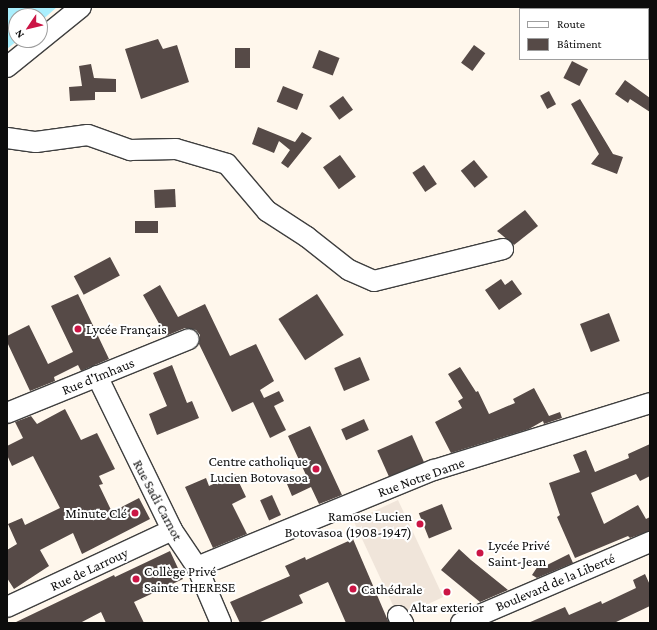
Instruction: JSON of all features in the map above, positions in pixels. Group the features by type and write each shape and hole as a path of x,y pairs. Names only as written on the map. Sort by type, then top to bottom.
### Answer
{"street":[{"path":"7,67 81,7"},
{"path":"7,138 36,142 88,135 130,150 176,148 227,164 267,211 307,237 349,270 374,281 503,250"},
{"name":"Rue d'Imhaus","path":"7,413 189,339"},
{"name":"Rue Sadi Carnot","path":"97,376 172,530 197,567 222,623"},
{"name":"Rue Notre Dame","path":"197,567 434,470 650,403"},
{"name":"Rue de Larrouy","path":"7,607 172,530"},
{"name":"Boulevard de la Liberté","path":"461,623 650,542"}],"shaded area":[{"path":"398,500 443,597 399,618 354,521"}],"water":[{"path":"7,7 57,7 48,15 48,8 8,8 7,49"}],"building":[{"path":"158,39 163,49 177,45 189,82 141,99 125,49"},
{"path":"474,45 485,53 472,71 461,63"},
{"path":"235,48 250,48 250,68 235,68"},
{"path":"319,50 340,58 333,76 312,68"},
{"path":"572,61 588,69 579,86 563,78"},
{"path":"91,64 94,78 116,79 116,92 95,92 95,100 70,101 69,87 82,86 79,66"},
{"path":"625,80 650,98 650,112 630,99 628,103 615,94"},
{"path":"283,86 303,94 297,110 277,102"},
{"path":"549,91 556,104 547,109 540,96"},
{"path":"343,96 353,110 339,120 329,106"},
{"path":"580,99 613,154 623,157 617,174 591,164 599,154 571,104"},
{"path":"258,127 295,142 302,132 312,138 288,168 281,163 290,150 279,141 274,153 252,144"},
{"path":"340,155 356,177 339,189 323,167"},
{"path":"474,160 488,177 475,188 461,171"},
{"path":"424,165 437,184 425,192 412,173"},
{"path":"175,189 176,207 155,208 154,190"},
{"path":"525,210 538,226 514,245 497,231"},
{"path":"135,221 158,221 158,233 135,233"},
{"path":"110,257 120,276 84,295 74,276"},
{"path":"501,279 505,285 512,280 522,294 499,310 485,290"},
{"path":"160,285 178,317 205,304 230,356 256,344 274,381 260,390 264,398 279,391 284,401 274,406 286,430 270,438 253,402 232,412 199,344 200,335 196,330 185,328 166,336 143,295"},
{"path":"78,294 109,359 81,371 78,365 54,377 55,381 30,391 7,342 7,336 29,325 48,364 73,352 51,306"},
{"path":"317,294 344,335 305,360 278,319"},
{"path":"609,313 620,341 591,352 580,324"},
{"path":"360,357 370,380 344,391 334,368"},
{"path":"172,365 187,403 192,401 199,418 157,435 149,414 167,406 153,373"},
{"path":"460,367 476,392 478,391 489,414 515,403 513,399 534,388 549,416 560,412 562,418 544,424 543,421 529,429 451,453 435,422 462,408 458,401 463,398 448,374"},
{"path":"65,409 81,440 97,433 115,469 99,476 103,484 99,485 112,512 139,498 150,519 82,554 73,533 40,550 49,566 14,589 7,578 7,550 17,544 8,524 22,518 25,525 60,508 33,456 12,466 7,455 7,446 23,438 15,422 31,416 37,424"},
{"path":"364,419 369,430 346,440 341,429"},
{"name":"Centre catholique Lucien Botovasoa","path":"310,426 342,495 319,504 311,487 292,496 287,484 306,475 288,436"},
{"path":"412,435 424,462 389,478 377,450"},
{"path":"650,444 650,476 640,481 636,474 591,493 604,524 638,505 646,519 650,517 650,531 630,538 628,536 575,558 557,517 560,515 549,483 580,472 573,455 586,450 595,472 629,458 628,454"},
{"path":"235,474 246,497 232,504 247,534 213,548 185,487 206,478 209,486"},
{"path":"272,495 281,515 269,520 260,500"},
{"path":"442,504 452,529 429,538 419,513"},
{"path":"353,539 389,623 346,623 328,582 299,595 303,603 258,623 240,623 230,602 290,576 285,566 305,557 306,560"},
{"path":"459,549 508,590 480,602 441,570"},
{"path":"170,551 183,579 134,602 144,623 106,623 101,612 80,623 14,623 114,575 115,577"},
{"path":"569,554 573,563 537,578 532,575 540,563 545,566"},
{"path":"645,574 650,585 650,606 614,623 528,623 565,607 569,615 601,601 602,604 636,588 633,580"}],"place":[{"name":"Lycée Français","path":"78,329"},
{"name":"Centre catholique Lucien Botovasoa","path":"316,469"},
{"name":"Minute Clé","path":"135,513"},
{"name":"Ramose Lucien Botovasoa (1908-1947)","path":"420,524"},
{"name":"Lycée Privé Saint-Jean","path":"480,553"},
{"name":"Collège Privé Sainte THERESE","path":"136,579"},
{"name":"Cathédrale","path":"353,589"},
{"name":"Altar exterior","path":"447,592"}]}
